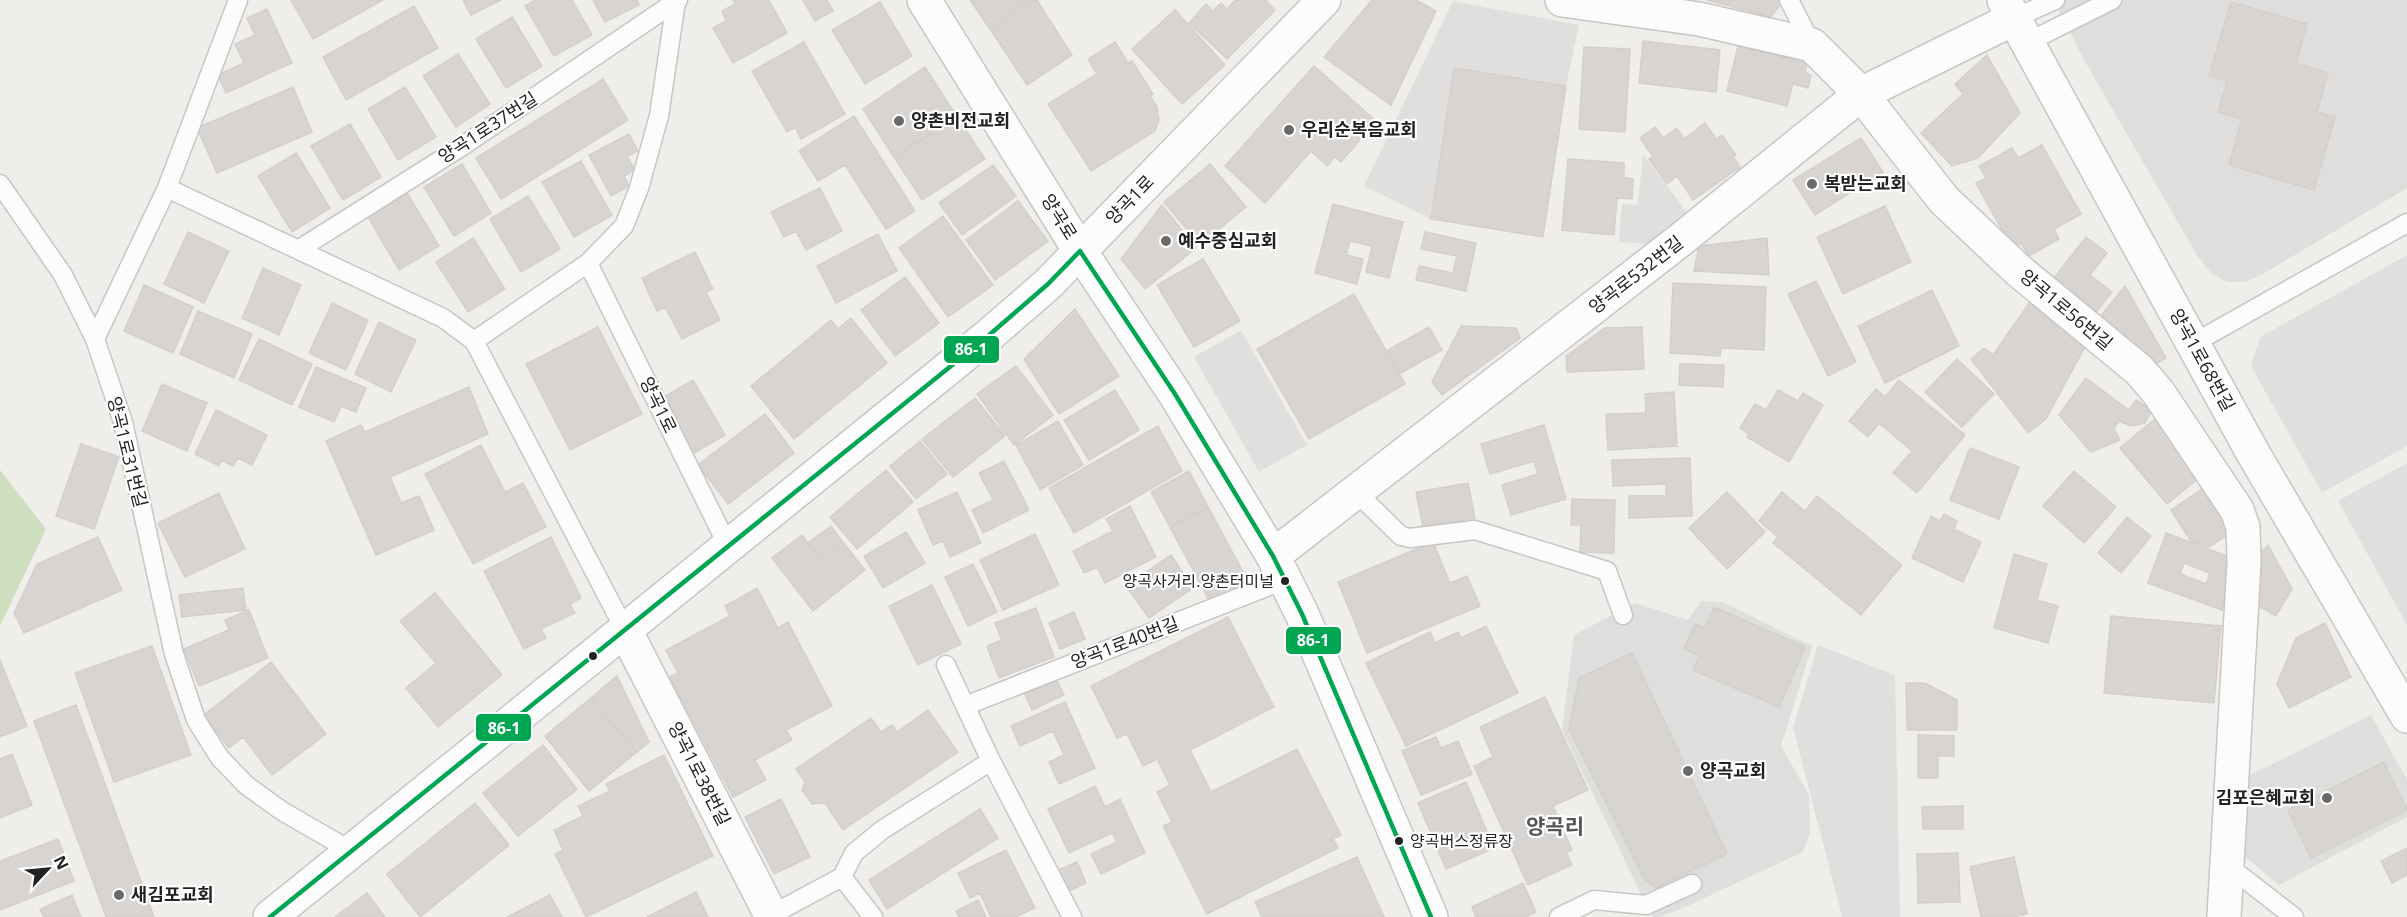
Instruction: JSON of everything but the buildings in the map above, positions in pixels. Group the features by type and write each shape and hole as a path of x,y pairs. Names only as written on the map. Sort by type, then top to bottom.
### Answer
{"street":[{"name":"양곡로","path":"924,0 1080,250 1175,394 1279,568 1302,614 1431,917"},
{"name":"양곡1로","path":"270,917 988,336 1048,284 1324,0"},
{"path":"1562,0 1699,19 1812,45"},
{"name":"양곡로532번길","path":"1279,568 1357,493 1671,247 1861,94 2014,20"},
{"name":"양곡1로68번길","path":"2014,20 2253,453 2407,716"},
{"name":"양곡1로56번길","path":"1812,45 1861,94 1944,200 2018,270 2139,370 2158,392 2237,510 2243,526 2244,562 2224,917"},
{"name":"양곡1로38번길","path":"625,630 771,916"}],"lane":[{"path":"95,339 167,188 238,0"},
{"path":"1789,0 1812,45"},
{"path":"2014,20 2055,0"},
{"path":"2014,20 2112,0"},
{"name":"양곡1로37번길","path":"298,250 461,147 677,1"},
{"name":"양곡1로37번길","path":"474,341 588,263 624,226 639,189 659,116 677,1"},
{"name":"양곡1로31번길","path":"0,184 63,275 95,339 123,422 174,654 196,720 220,758 246,785 282,811 353,852"},
{"path":"167,188 443,318 474,341 625,630"},
{"path":"2194,343 2407,223"},
{"name":"양곡1로","path":"588,263 728,546"},
{"path":"1357,493 1401,536 1410,538 1475,530 1607,571 1623,615"},
{"name":"양곡1로40번길","path":"965,706 1279,568"},
{"path":"946,665 991,761 1072,917"},
{"path":"771,916 842,877 854,853 882,830 991,761"},
{"path":"2228,866 2294,917"},
{"path":"842,877 873,917"},
{"path":"1560,917 1594,900 1646,905 1692,884"}],"shaded area":[{"path":"2053,0 2407,0 2407,188 2263,274 2245,282 2227,282 2211,273 2198,257 2087,65"},
{"path":"2338,0 2407,0 2407,81 2322,53"},
{"path":"1453,1 1579,25 1566,86 1454,69 1431,219 1364,186"},
{"path":"1643,154 1689,215 1650,244 1619,242 1622,204 1638,205"},
{"path":"2407,255 2407,446 2322,493 2251,366 2260,337"},
{"path":"1241,330 1307,445 1259,472 1194,357"},
{"path":"2407,463 2407,625 2338,501"},
{"name":"양곡교회","path":"1701,601 1723,602 1812,646 1781,746 1809,795 1810,833 1803,852 1685,907 1659,917 1652,917 1562,730 1574,635 1635,603 1688,620"},
{"path":"1818,645 1895,675 1900,917 1842,917 1793,727"},
{"path":"1693,671 1777,711 1773,751 1802,799 1802,830 1751,855 1679,704"},
{"name":"김포은혜교회","path":"2371,715 2407,780 2407,817 2279,885 2243,855 2248,776"}],"green space":[{"path":"0,470 46,529 0,626"}],"transit line":[{"name":"86-1","path":"270,917 988,336 1048,284 1080,251 1175,394 1273,556 1302,614 1431,917"}],"place":[{"name":"양촌비전교회","path":"899,121"},
{"name":"우리순복음교회","path":"1289,130"},
{"name":"복받는교회","path":"1812,184"},
{"name":"예수중심교회","path":"1166,241"},
{"name":"양곡사거리.양촌터미널","path":"1285,581"},
{"name":"양곡교회","path":"1688,771"},
{"name":"김포은혜교회","path":"2327,798"},
{"name":"양곡버스정류장","path":"1399,841"},
{"name":"새김포교회","path":"119,895"}],"district":[{"name":"양곡리","path":"1555,827"}]}
